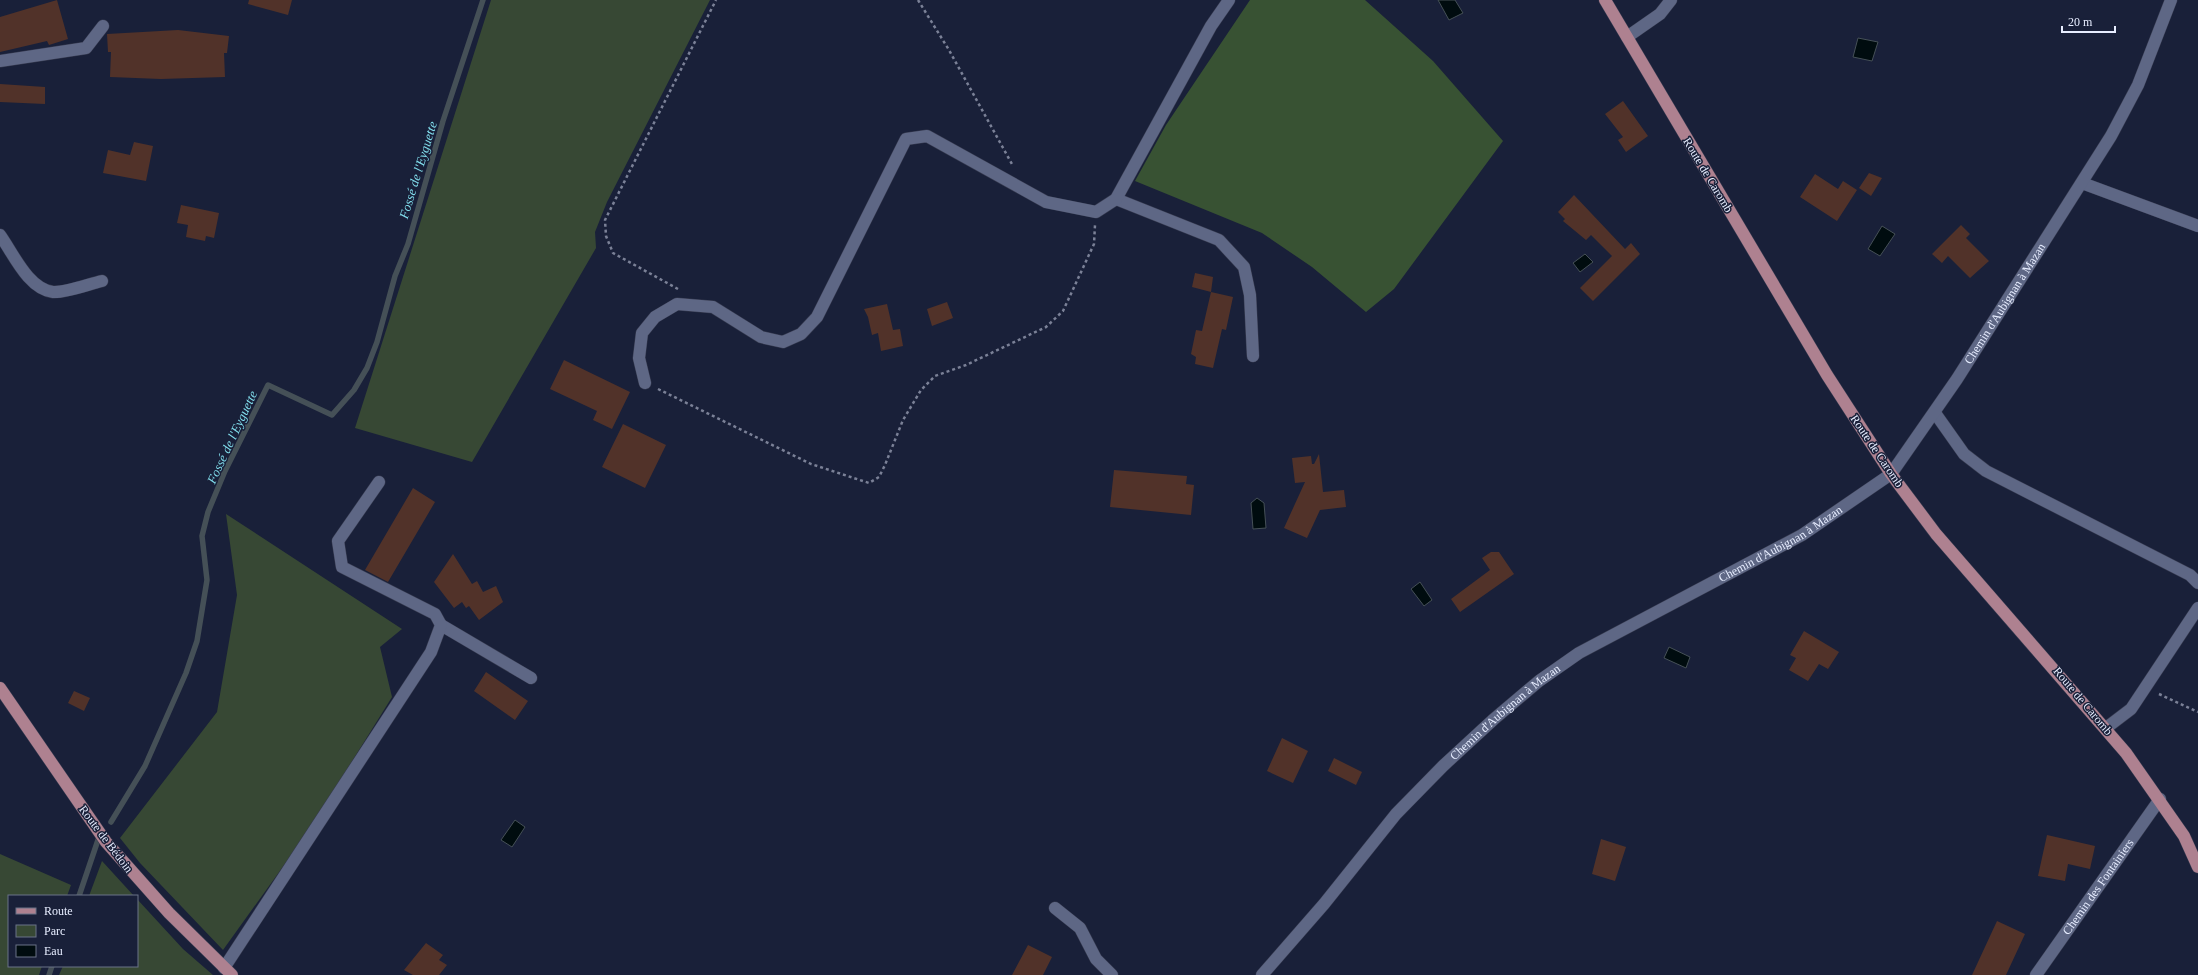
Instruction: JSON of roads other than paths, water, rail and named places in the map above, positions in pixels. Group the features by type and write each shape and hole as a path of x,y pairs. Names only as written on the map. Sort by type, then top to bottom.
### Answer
{"main road":[{"name":"Route de Caromb","path":"1605,0 1827,375 1891,474 1936,534 2106,728 2160,799 2184,836 2198,867"},
{"name":"Route de Bédoin","path":"0,688 106,842 169,914 228,971"}],"street":[{"path":"645,383 639,358 642,333 655,316 677,304 713,307 761,337 783,342 801,334 817,317 906,139 927,136 1046,202 1096,212 1116,199 1211,26 1229,0"},
{"path":"1627,37 1660,14 1671,0"},
{"name":"Chemin d'Aubignan à Mazan","path":"1262,975 1324,904 1396,814 1443,766 1494,718 1539,681 1579,653 1802,535 1891,474 1935,413 2082,183 2138,85 2171,0"},
{"path":"0,61 86,48 103,26"},
{"path":"2082,183 2198,226"},
{"path":"1116,199 1219,240 1244,267 1250,295 1253,356"},
{"path":"0,235 30,279 44,290 54,292 102,281"},
{"path":"1935,413 1964,454 1986,472 2190,576 2198,583"},
{"path":"379,482 338,541 342,567 435,614 441,625 531,678"},
{"path":"2106,728 2131,709 2198,608"},
{"path":"228,971 431,652 441,625"},
{"name":"Chemin des Fontainiers","path":"2036,975 2160,799"},
{"path":"1055,908 1080,928 1096,959 1112,975"}],"water":[{"path":"1438,0 1455,0 1463,13 1449,20"},
{"path":"1858,38 1878,42 1872,61 1853,57"},
{"path":"1882,226 1895,234 1880,256 1868,249"},
{"path":"1585,254 1593,262 1580,272 1573,263"},
{"path":"1257,498 1264,503 1266,528 1253,529 1251,503"},
{"path":"1420,582 1432,600 1424,606 1411,589"},
{"path":"1669,647 1690,657 1686,668 1664,658"},
{"path":"515,820 525,827 512,847 501,840"}],"waterway":[{"name":"Fossé de l'Eyguette","path":"111,822 145,766 186,673 197,641 207,580 202,536 208,512 225,471 268,385 332,415 354,390 367,368 377,342 395,276 408,244 443,121 483,0"},
{"name":"Fossé de l'Eyguette","path":"79,895 99,837"},
{"name":"Fossé de l'Eyguette","path":"49,975 52,967"}]}
